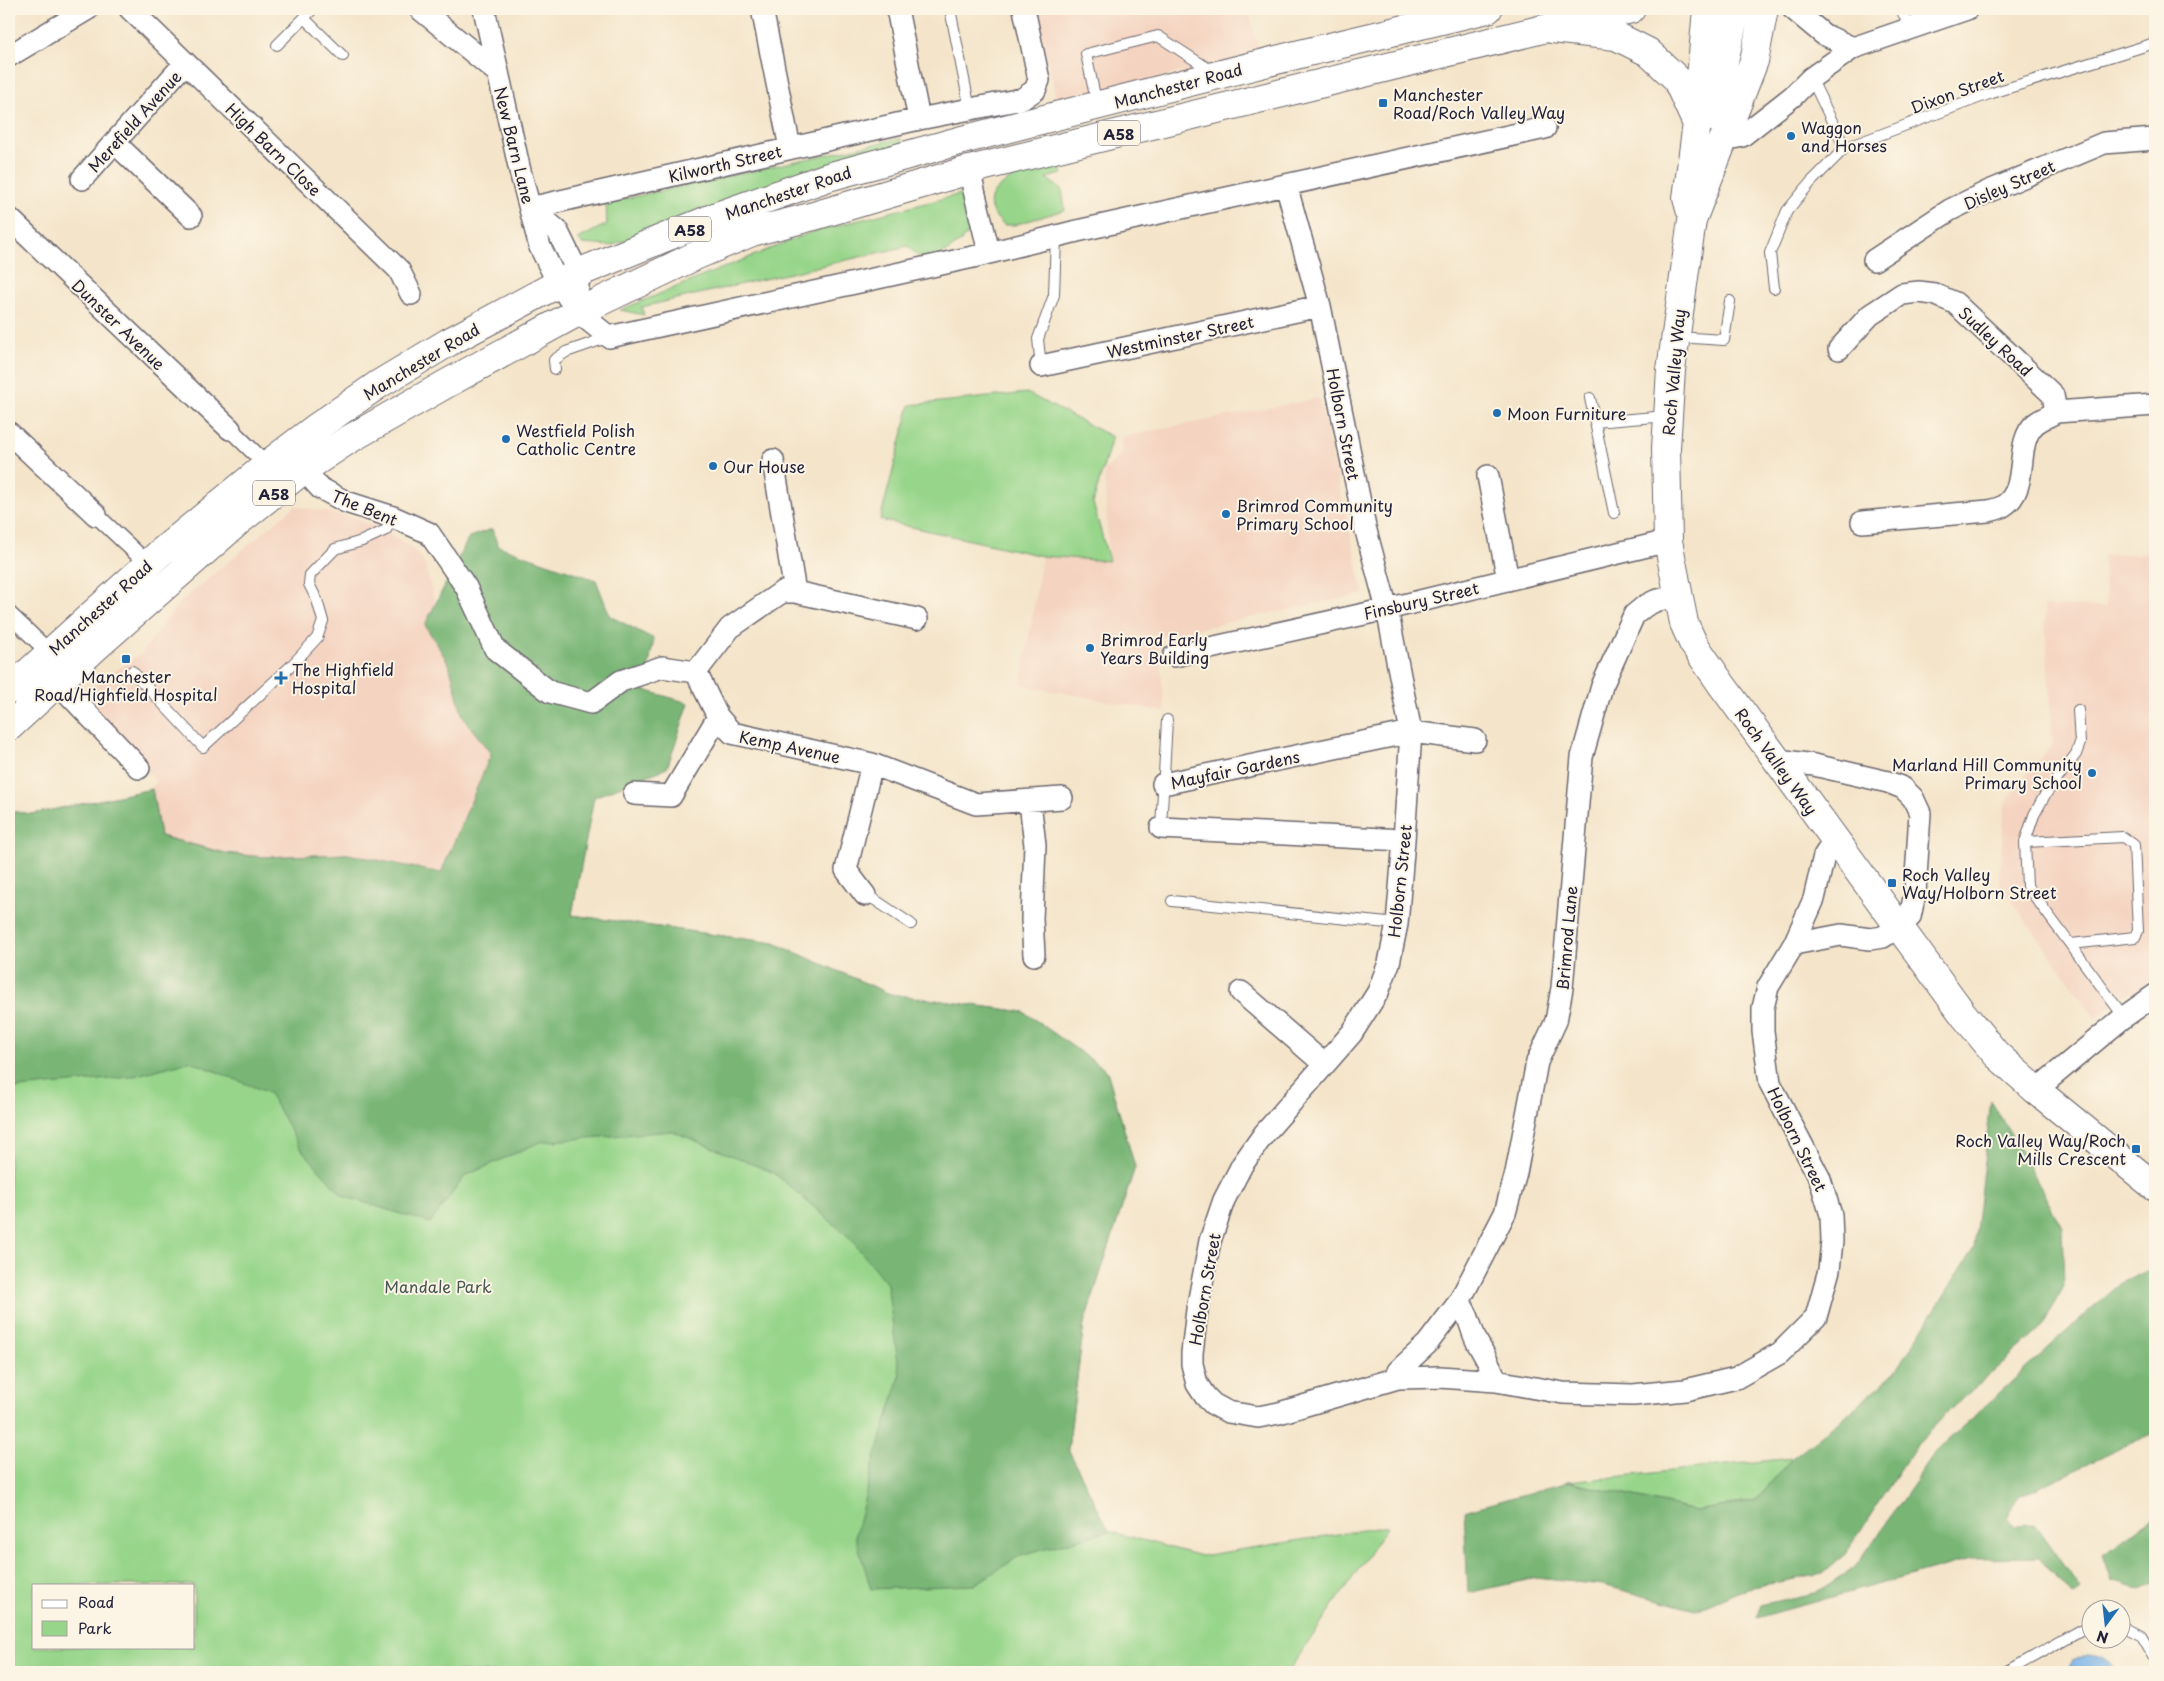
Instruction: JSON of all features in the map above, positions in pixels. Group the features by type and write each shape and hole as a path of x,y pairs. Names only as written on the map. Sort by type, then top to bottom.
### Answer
{"main road":[{"name":"Manchester Road","path":"9,690 148,564 276,457 379,384 448,342 568,278 720,215 828,177 956,141 1488,9"},
{"name":"Manchester Road","path":"9,727 240,520 303,470 348,440 578,312 695,256 752,232 814,216 969,170 1543,28 1630,9"},
{"path":"1705,134 1707,9"},
{"path":"1692,220 1705,134 1736,9"},
{"path":"1692,220 1688,198 1690,174 1705,134 1754,61 1764,9"},
{"path":"1543,28 1616,36 1648,52 1676,78 1705,134"},
{"name":"Roch Valley Way","path":"1692,220 1675,337 1666,448 1668,541 1684,623 1693,643 1834,841 1963,1014 1996,1054 2036,1090 2155,1187"}],"street":[{"path":"9,56 88,9"},
{"name":"High Barn Close","path":"130,9 399,270 411,294"},
{"name":"New Barn Lane","path":"420,9 497,72 540,247 568,278 578,312"},
{"path":"484,9 497,72"},
{"path":"762,9 790,148"},
{"path":"897,9 919,119"},
{"name":"Kilworth Street","path":"530,208 919,119 1022,99 1035,90 1039,80 1024,9"},
{"path":"1793,9 1824,34 1853,48"},
{"path":"1705,134 1742,136 1793,96 1811,78 1853,48 1905,18 1967,9"},
{"name":"Merefield Avenue","path":"82,179 186,63"},
{"path":"578,312 608,337 1545,128"},
{"name":"Disley Street","path":"1874,260 1950,210 2004,184 2104,143 2155,139"},
{"path":"115,143 191,216"},
{"path":"969,170 989,252"},
{"name":"Holborn Street","path":"1286,185 1320,306 1365,527 1387,609 1411,732 1397,924 1389,963 1378,992 1352,1034 1264,1134 1242,1166 1224,1200 1210,1241 1197,1310 1192,1364 1197,1384 1213,1404 1228,1412 1258,1418 1398,1378 1440,1377 1496,1381 1563,1393 1633,1395 1685,1390 1736,1378 1780,1353 1816,1317 1829,1270 1832,1241 1831,1215 1820,1179 1770,1083 1763,1032 1763,1008 1768,987 1794,944 1814,899 1824,856 1834,841"},
{"name":"Dunster Avenue","path":"9,218 230,429"},
{"name":"Sudley Road","path":"1839,349 1870,316 1902,294 1919,292 1934,294 1955,303 2053,395 2056,412"},
{"name":"Westminster Street","path":"1041,366 1320,306"},
{"path":"1862,522 1988,512 2002,507 2011,499 2017,485 2024,446 2035,424 2056,412 2155,405"},
{"path":"230,429 276,457"},
{"path":"9,433 148,564"},
{"name":"The Bent","path":"276,457 303,470 320,488 346,502 393,517 429,533 466,587 495,648 550,692 591,703 620,681 662,667 696,672"},
{"path":"773,460 795,592"},
{"path":"1488,476 1508,580"},
{"name":"Finsbury Street","path":"1174,656 1387,609 1668,541"},
{"path":"696,672 730,628 782,592 795,592 917,619"},
{"name":"Brimrod Lane","path":"1398,1378 1398,1371 1427,1344 1459,1302 1505,1213 1516,1173 1537,1062 1556,1021 1562,988 1582,757 1602,686 1634,616 1644,606 1655,601 1679,596"},
{"path":"9,614 50,652"},
{"name":"Kemp Avenue","path":"696,672 718,717 732,733 872,764 976,804 1030,802 1062,798"},
{"path":"57,682 139,768"},
{"path":"634,794 671,796 718,717"},
{"name":"Mayfair Gardens","path":"1163,784 1411,732 1475,740"},
{"path":"1778,760 1814,765 1888,782 1904,788 1913,798 1920,813 1915,893 1910,917 1883,937 1870,939 1841,935 1794,944"},
{"path":"864,895 846,870 872,764"},
{"path":"1030,802 1035,845 1032,919 1034,955"},
{"name":"Mayfair Gardens","path":"1161,828 1404,840"},
{"path":"1241,992 1324,1064"},
{"path":"2036,1090 2124,1017 2155,995"},
{"path":"1459,1302 1465,1308 1476,1340 1493,1370 1496,1381"}],"lane":[{"path":"277,45 313,9"},
{"path":"950,9 970,109"},
{"path":"304,18 343,56"},
{"path":"1098,106 1086,54 1158,36 1218,75"},
{"name":"Dixon Street","path":"1845,148 1989,94 2155,43"},
{"path":"1774,288 1770,253 1787,211 1811,182 1845,148 1811,78"},
{"path":"1041,366 1038,340 1054,295 1056,236"},
{"path":"1675,337 1724,340 1730,301"},
{"path":"555,369 554,360 566,352 608,337"},
{"path":"1590,398 1614,513"},
{"path":"1595,422 1668,416"},
{"path":"132,671 203,747 291,666 317,638 323,621 317,600 309,584 310,575 335,549 362,541 386,530 393,517"},
{"path":"2078,710 2080,743 2076,754 2045,795 2034,815 2025,842 2027,886 2124,1017"},
{"path":"1163,784 1167,720"},
{"name":"Mayfair Gardens","path":"1161,828 1163,784"},
{"path":"2025,842 2123,837 2134,845 2138,931 2135,937 2071,944"},
{"path":"864,895 875,900 911,924"},
{"path":"1172,901 1397,924"},
{"path":"2006,1672 2082,1630"},
{"path":"2132,1631 2141,1636 2155,1660"}],"shaded area":[{"path":"1036,9 1249,9 1259,54 1057,102"},
{"name":"Brimrod Community Primary School","path":"1319,398 1364,594 1158,637 1165,712 1021,685 1042,556 1109,561 1104,471 1122,454 1121,437"},
{"name":"The Highfield Hospital","path":"295,506 358,518 408,545 423,559 466,714 514,797 441,873 348,854 263,857 231,854 160,836 152,789 156,781 76,697 142,653 178,604"},
{"name":"Marland Hill Community Primary School","path":"2155,553 2155,979 2115,1003 2096,1019 1999,883 2005,802 2053,743 2044,606 2106,607 2103,555"}],"green space":[{"path":"901,138 902,145 610,246 582,244 578,239 607,224 606,203"},
{"path":"1060,160 1062,174 1046,178 1062,190 1065,210 1014,225 1004,225 993,212 991,201 996,191 1006,182 1019,175"},
{"path":"961,194 967,195 973,216 972,228 955,246 933,258 921,258 908,246 642,307 644,315 620,310 809,233"},
{"path":"1027,393 1112,437 1093,503 1109,561 1042,556 880,520 910,405"},
{"path":"492,529 498,546 596,580 610,616 654,639 644,690 689,703 667,768 594,797 572,915 774,943 890,994 1024,1012 1107,1071 1135,1167 1084,1323 1068,1449 1109,1531 1021,1555 974,1585 871,1589 855,1536 872,1469 900,1376 887,1284 850,1238 774,1173 672,1131 540,1142 465,1176 430,1223 343,1196 301,1149 269,1093 190,1061 130,1077 9,1089 9,806 15,812 33,814 152,789 160,836 226,854 263,857 348,854 441,873 491,754 463,717 449,664 425,625 469,537"},
{"name":"Mandale Park","path":"152,789 160,836 226,853 263,857 348,854 571,915 774,943 890,994 1024,1012 1107,1071 1135,1167 1084,1323 1068,1449 1109,1531 1201,1556 1388,1526 1288,1672 9,1672 9,806 15,812 33,814"},
{"path":"1991,1101 2020,1149 2062,1228 2064,1286 2042,1328 1955,1405 1917,1444 1845,1554 1822,1574 1747,1588 1696,1610 1603,1585 1536,1578 1468,1593 1464,1511 1568,1482 1696,1511 1755,1501 1792,1458 1836,1424 1895,1373 1974,1248"},
{"path":"2155,1267 2155,1432 2019,1497 2006,1516 2014,1526 2035,1525 2080,1589 2072,1595 2039,1558 1970,1559 1756,1618 1761,1605 1818,1592 1857,1566 1935,1452 2117,1285"},
{"path":"1792,1458 1755,1501 1696,1511 1568,1482"},
{"path":"2155,1517 2155,1581 2140,1590 2112,1581 2103,1554"}],"water":[{"path":"2088,1654 2104,1659 2110,1664 2114,1672 2068,1672 2074,1661"}],"place":[{"name":"Manchester Road/Roch Valley Way","path":"1383,103"},
{"name":"Waggon and Horses","path":"1791,136"},
{"name":"Moon Furniture","path":"1497,413"},
{"name":"Westfield Polish Catholic Centre","path":"506,439"},
{"name":"Our House","path":"713,466"},
{"name":"Brimrod Community Primary School","path":"1226,514"},
{"name":"Brimrod Early Years Building","path":"1090,648"},
{"name":"Manchester Road/Highfield Hospital","path":"126,659"},
{"name":"The Highfield Hospital","path":"281,678"},
{"name":"Marland Hill Community Primary School","path":"2092,773"},
{"name":"Roch Valley Way/Holborn Street","path":"1892,883"},
{"name":"Roch Valley Way/Roch Mills Crescent","path":"2136,1149"}]}
